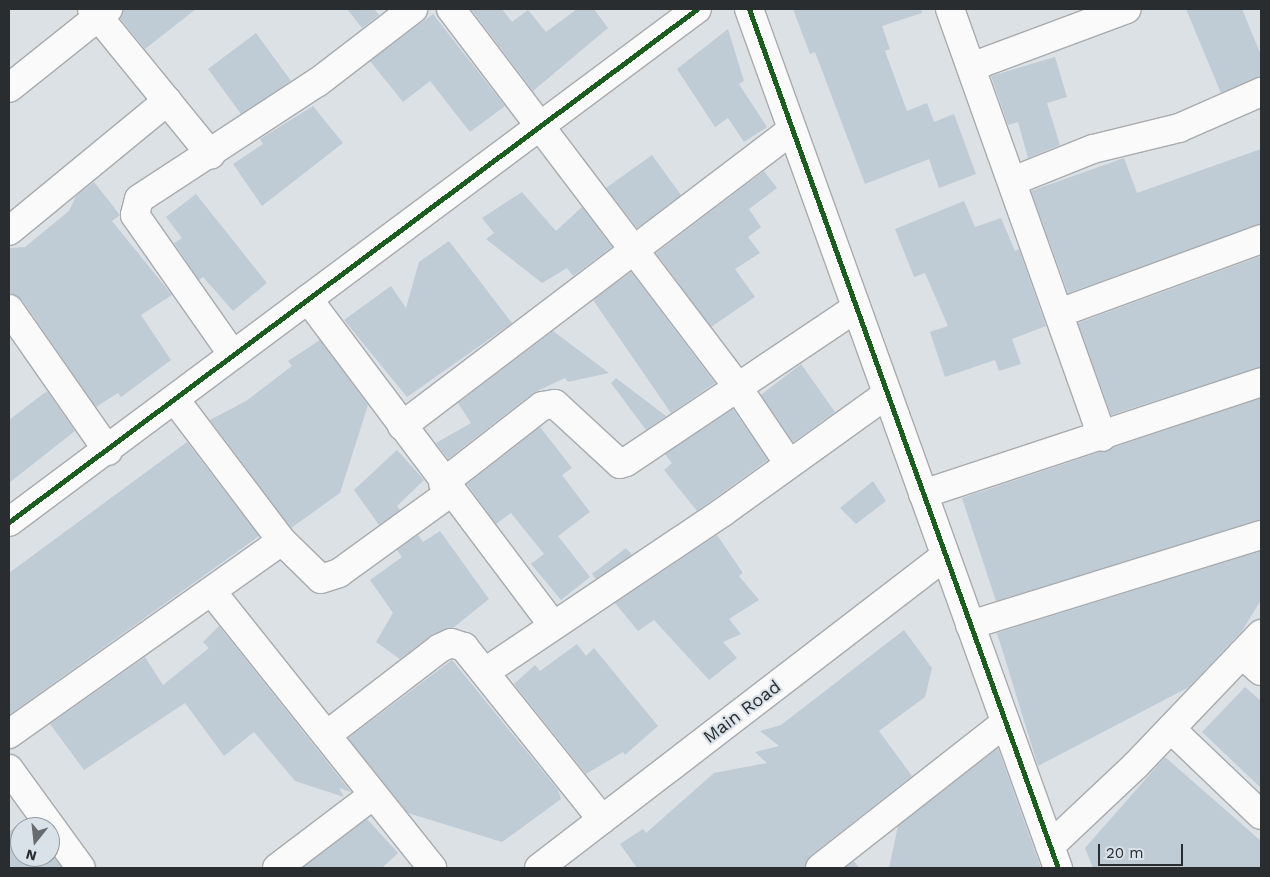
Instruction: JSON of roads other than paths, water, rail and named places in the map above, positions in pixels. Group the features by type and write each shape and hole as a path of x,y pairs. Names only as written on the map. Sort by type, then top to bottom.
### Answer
{"street":[{"path":"233,355 135,215 139,199 211,155 318,82 413,9"},
{"path":"452,9 736,385 789,464"},
{"path":"9,522 176,401 233,355 538,124 698,9"},
{"path":"749,9 1054,857 1171,729 1252,663 1261,634"},
{"path":"950,9 1013,181 1102,437"},
{"path":"971,67 1127,9"},
{"path":"9,88 100,11 167,101 211,155"},
{"path":"1013,181 1093,150 1179,128 1261,92"},
{"path":"9,231 167,101"},
{"path":"402,426 632,249 792,130"},
{"path":"1059,313 1261,239"},
{"path":"308,299 447,487 553,625"},
{"path":"176,401 282,541 311,573 330,578 447,487 542,406 562,406 620,464 736,385 856,308"},
{"path":"13,323 108,451"},
{"path":"923,494 1102,437 1261,382"},
{"path":"485,672 789,464 887,394"},
{"path":"970,625 1261,535"},
{"path":"9,734 282,541"},
{"name":"Main Road","path":"538,868 569,859 602,819 945,556"},
{"path":"212,592 328,734 372,795 432,868"},
{"path":"328,734 451,643 464,647 602,819"},
{"path":"820,868 1005,723"},
{"path":"1171,729 1261,815"},
{"path":"9,769 81,868"},
{"path":"277,868 372,795"}]}
